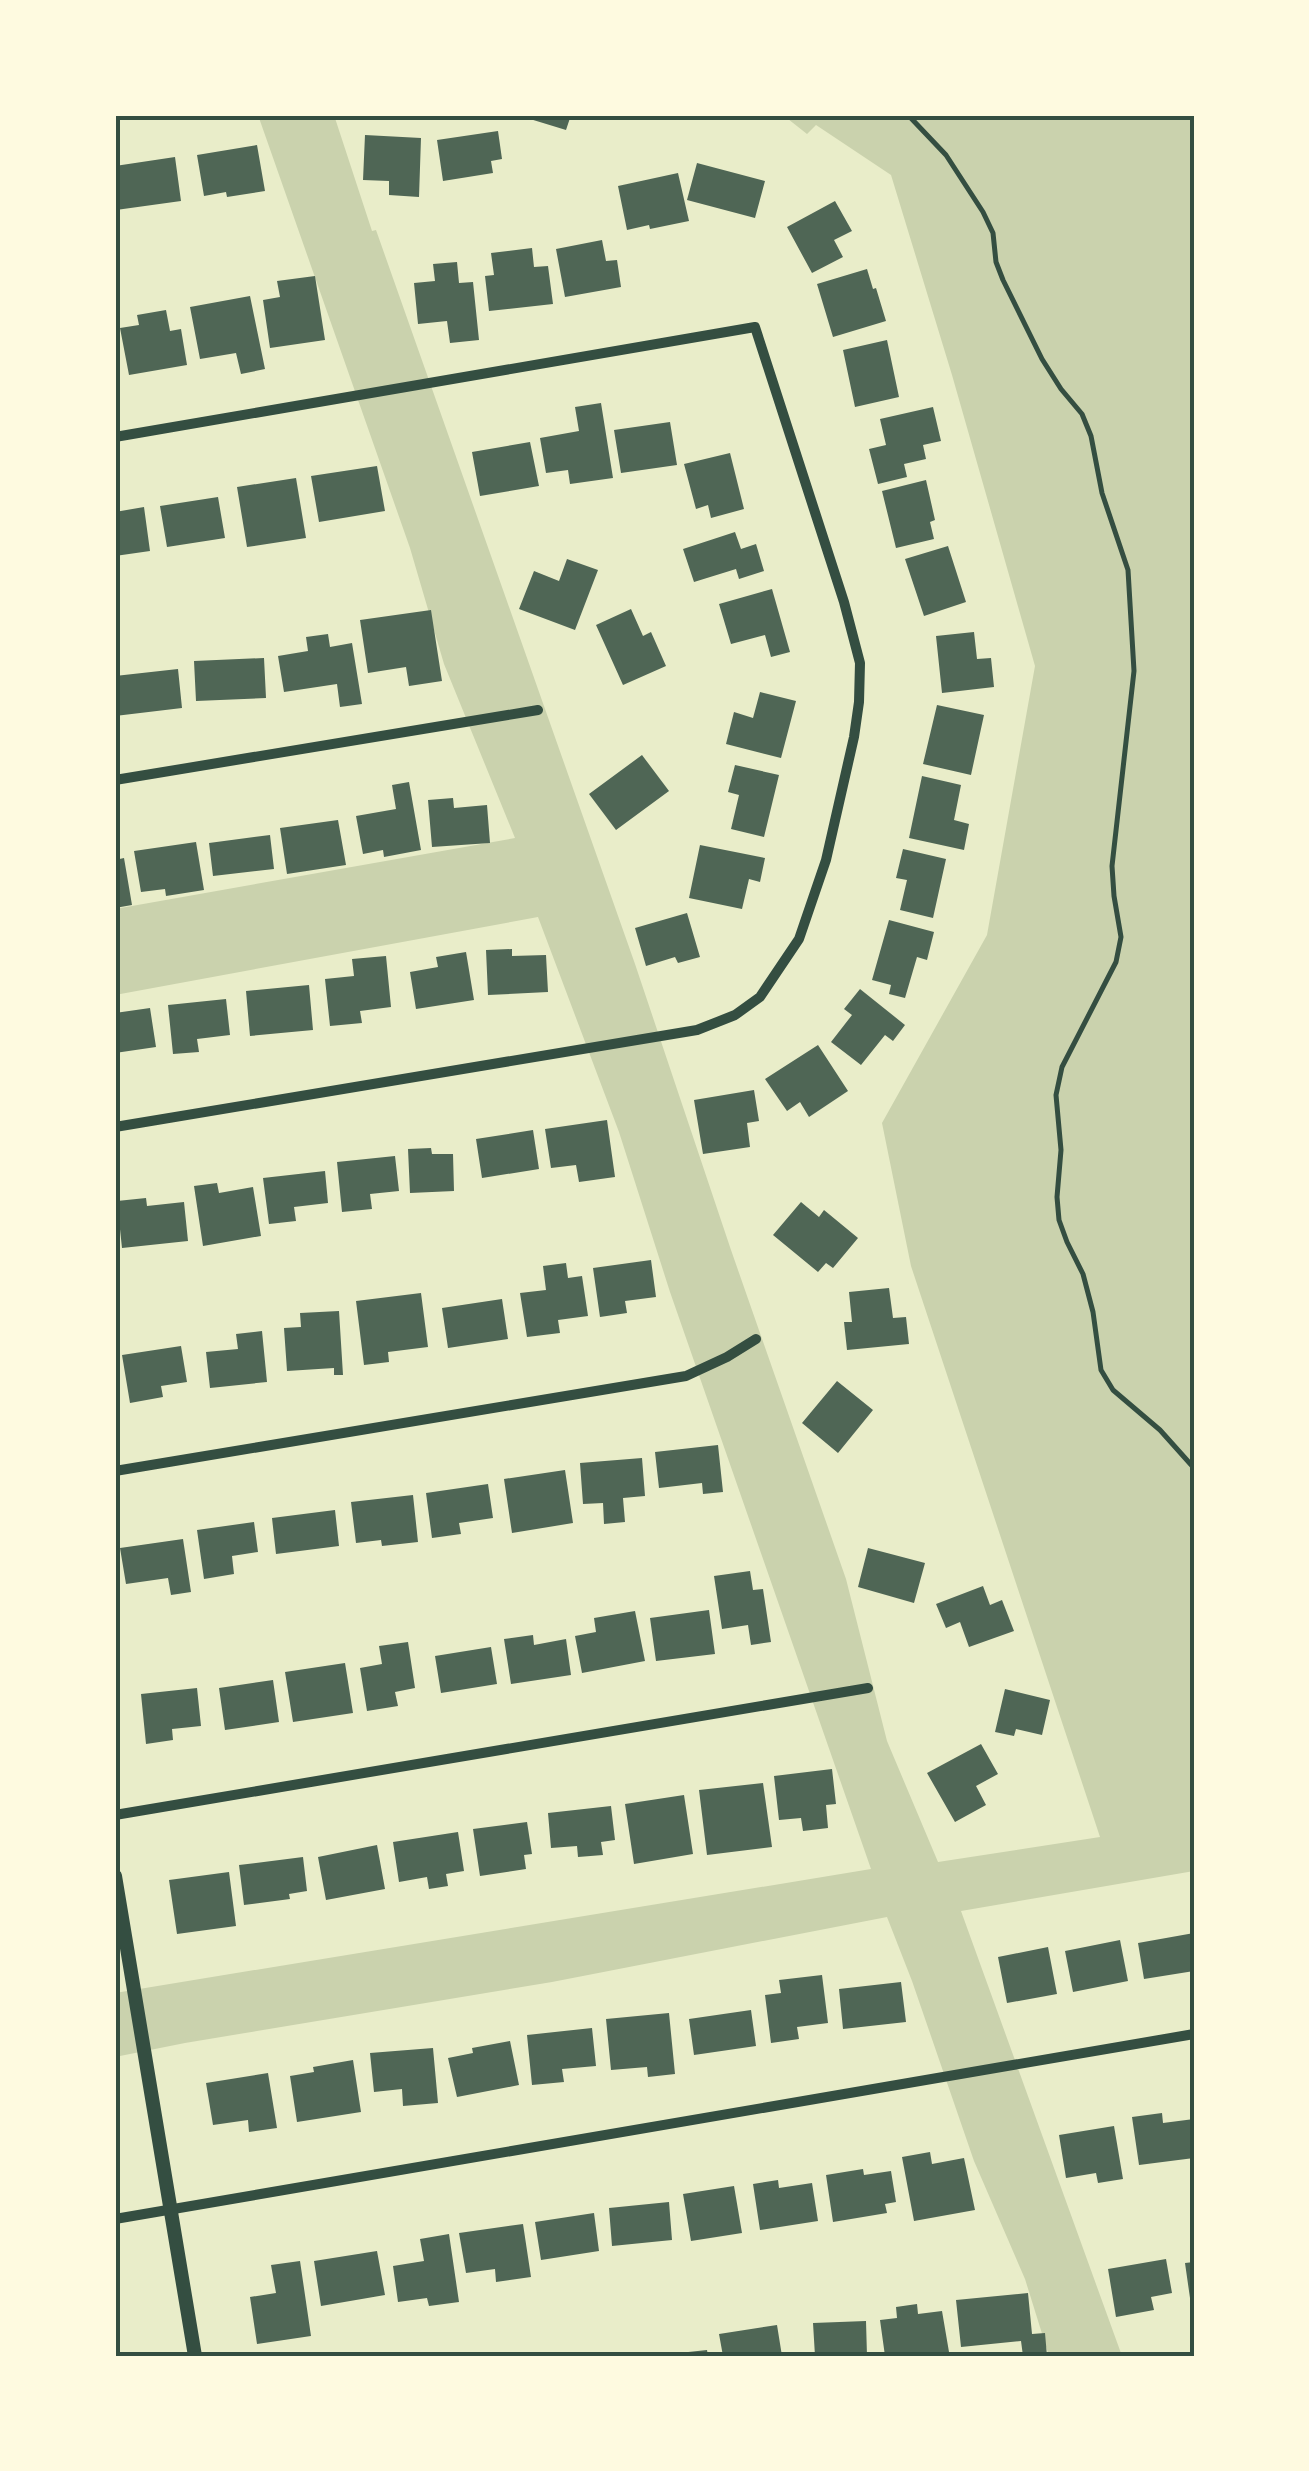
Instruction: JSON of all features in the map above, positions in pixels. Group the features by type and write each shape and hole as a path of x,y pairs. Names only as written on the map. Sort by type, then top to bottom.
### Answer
{"street":[{"path":"115,437 756,328 844,602 860,664 860,702 854,737 826,860 799,940 760,997 735,1015 697,1030 115,1127"},
{"path":"115,780 538,710"},
{"path":"115,1471 686,1376 756,1338"},
{"path":"115,1815 868,1688"},
{"path":"115,1876 195,2356"},
{"path":"115,2219 1194,2034"}],"path":[{"path":"908,115 946,155 983,212 993,234 1002,280 1042,359 1082,414 1102,493 1128,570 1134,671 1112,866 1121,938 1116,962 1062,1068 1056,1095 1061,1150 1057,1197 1067,1242 1083,1274 1094,1312 1101,1370 1113,1390 1160,1430 1194,1468"}],"green space":[{"path":"258,115 334,115 635,964 846,1579 887,1741 938,1862 1100,1837 911,1266 882,1123 987,935 1035,666 891,175 816,125 807,134 783,115 1194,115 1194,1871 961,1911 1122,2356 1049,2356 1025,2279 974,2161 887,1917 552,1982 115,2057 115,1993 871,1869 670,1292 619,1132 538,917 115,995 115,909 515,838 444,664 410,548"}],"building":[{"path":"531,115 571,115 566,130 530,119"},
{"path":"498,131 502,159 491,161 493,173 443,181 437,140"},
{"path":"365,135 421,138 419,197 389,195 389,181 363,180"},
{"path":"257,145 265,191 204,196 197,155"},
{"path":"175,157 181,201 116,210 115,166"},
{"path":"697,163 765,181 755,218 687,200"},
{"path":"678,173 689,221 627,230 618,186"},
{"path":"835,201 852,231 834,240 843,257 812,273 787,227"},
{"path":"602,240 606,261 617,260 621,287 565,297 556,249"},
{"path":"532,248 534,267 548,266 553,304 489,311 485,276 494,275 491,253"},
{"path":"457,262 459,283 473,282 479,340 450,343 447,321 418,324 414,283 435,281 433,264"},
{"path":"867,269 886,321 833,337 817,284"},
{"path":"315,276 325,340 270,348 263,300 280,297 277,281"},
{"path":"250,296 265,369 241,374 236,353 200,359 190,307"},
{"path":"166,310 170,331 181,329 187,365 129,375 120,328 139,325 137,315"},
{"path":"887,340 899,397 855,407 843,350"},
{"path":"601,403 613,478 570,484 568,470 546,473 540,438 579,431 575,407"},
{"path":"933,407 941,441 923,445 926,459 904,464 907,477 878,484 869,449 886,445 880,419"},
{"path":"670,422 677,465 621,473 614,430"},
{"path":"530,442 539,486 480,496 472,452"},
{"path":"730,453 744,509 711,518 708,505 696,509 684,464"},
{"path":"377,466 385,511 319,522 311,476"},
{"path":"296,478 306,538 247,547 237,487"},
{"path":"926,480 935,520 930,522 934,539 896,548 882,491"},
{"path":"218,497 225,538 167,547 160,506"},
{"path":"144,507 150,551 115,556 115,512"},
{"path":"735,532 741,549 756,544 764,571 739,579 736,569 694,582 683,549"},
{"path":"948,546 966,602 924,616 905,559"},
{"path":"567,559 598,570 575,630 519,609 534,571 559,581"},
{"path":"772,589 790,652 771,657 765,635 731,644 719,604"},
{"path":"631,609 643,636 651,632 666,666 623,685 596,625"},
{"path":"431,610 442,681 409,686 406,667 368,673 360,620"},
{"path":"974,632 977,659 991,658 994,687 942,693 936,636"},
{"path":"328,634 330,647 352,643 362,704 340,707 337,684 284,692 278,656 308,651 306,637"},
{"path":"264,658 266,698 196,701 194,661"},
{"path":"178,669 182,708 115,716 115,676"},
{"path":"760,692 796,701 781,758 726,744 734,712 753,718"},
{"path":"937,705 984,715 971,775 923,764"},
{"path":"642,755 669,791 616,830 589,794"},
{"path":"735,765 779,775 764,837 731,829 739,795 728,792"},
{"path":"922,776 961,785 954,820 969,824 964,850 909,838"},
{"path":"409,782 421,850 384,857 383,850 363,854 356,816 396,809 392,785"},
{"path":"453,798 454,808 487,805 490,843 432,847 428,800"},
{"path":"338,820 346,865 287,874 280,828"},
{"path":"270,835 274,869 213,876 209,843"},
{"path":"196,842 204,890 166,896 165,889 141,892 134,851"},
{"path":"700,845 765,858 760,882 749,879 742,909 689,898"},
{"path":"903,849 946,859 933,918 900,910 907,880 896,878"},
{"path":"124,858 132,905 115,908 115,860"},
{"path":"687,913 700,957 678,963 675,957 646,966 635,928"},
{"path":"889,920 934,932 927,960 917,957 905,998 889,994 891,985 872,980"},
{"path":"512,949 512,956 546,955 548,992 488,995 486,950"},
{"path":"466,952 474,1000 416,1009 410,972 438,967 436,957"},
{"path":"386,956 391,1007 360,1011 362,1023 330,1026 325,979 354,976 352,959"},
{"path":"309,985 313,1030 250,1036 246,991"},
{"path":"860,989 905,1025 893,1041 885,1035 861,1065 831,1042 852,1015 844,1009"},
{"path":"226,999 230,1035 197,1039 199,1052 173,1054 168,1005"},
{"path":"150,1008 156,1047 115,1053 115,1013"},
{"path":"818,1045 848,1091 809,1117 800,1102 787,1111 765,1079"},
{"path":"754,1090 759,1121 747,1123 750,1147 703,1154 694,1100"},
{"path":"607,1120 615,1177 579,1182 576,1165 551,1168 545,1129"},
{"path":"533,1130 539,1169 482,1178 476,1139"},
{"path":"431,1148 432,1154 453,1154 454,1191 410,1193 408,1149"},
{"path":"395,1156 399,1191 370,1194 372,1209 342,1212 337,1162"},
{"path":"325,1171 328,1203 294,1207 296,1221 269,1224 263,1178"},
{"path":"217,1183 219,1193 253,1187 261,1236 203,1246 194,1186"},
{"path":"146,1198 147,1206 184,1202 188,1241 122,1248 117,1201"},
{"path":"801,1202 819,1217 824,1210 858,1238 833,1268 826,1263 818,1272 773,1235"},
{"path":"651,1260 656,1297 625,1301 627,1313 600,1317 593,1268"},
{"path":"566,1263 568,1278 582,1276 588,1316 558,1320 560,1333 527,1337 520,1293 546,1290 543,1266"},
{"path":"889,1288 893,1318 906,1317 909,1344 847,1350 844,1322 852,1322 849,1292"},
{"path":"421,1293 428,1347 388,1352 389,1362 364,1365 356,1301"},
{"path":"502,1299 508,1339 448,1348 442,1308"},
{"path":"339,1311 343,1375 334,1375 334,1368 287,1371 284,1328 301,1327 300,1313"},
{"path":"262,1331 267,1382 210,1388 206,1352 238,1349 236,1334"},
{"path":"181,1346 187,1382 161,1386 163,1397 130,1403 122,1355"},
{"path":"837,1381 873,1410 838,1453 802,1423"},
{"path":"718,1445 723,1492 703,1494 702,1483 659,1488 655,1452"},
{"path":"642,1458 645,1496 623,1498 625,1522 604,1524 603,1503 583,1504 580,1463"},
{"path":"565,1470 573,1523 512,1533 504,1479"},
{"path":"488,1484 493,1518 459,1523 461,1534 432,1538 426,1493"},
{"path":"413,1495 418,1542 382,1546 381,1540 356,1543 351,1502"},
{"path":"335,1510 339,1546 276,1554 272,1518"},
{"path":"254,1522 258,1552 232,1556 234,1574 204,1579 197,1530"},
{"path":"183,1539 191,1592 171,1595 168,1578 126,1584 120,1548"},
{"path":"868,1548 925,1563 914,1603 858,1587"},
{"path":"750,1571 753,1590 763,1589 771,1642 751,1645 748,1625 722,1629 714,1576"},
{"path":"983,1586 990,1605 1002,1600 1014,1631 969,1647 960,1622 946,1628 936,1604"},
{"path":"709,1610 715,1654 656,1661 650,1618"},
{"path":"635,1611 645,1661 582,1673 575,1636 596,1632 594,1618"},
{"path":"533,1635 534,1645 566,1639 571,1675 511,1684 504,1639"},
{"path":"408,1642 415,1688 395,1692 398,1706 367,1711 360,1668 382,1664 379,1646"},
{"path":"491,1647 497,1684 441,1693 435,1656"},
{"path":"345,1663 353,1713 293,1722 285,1672"},
{"path":"273,1680 279,1722 225,1730 219,1688"},
{"path":"197,1688 201,1726 172,1729 173,1740 146,1744 141,1694"},
{"path":"1005,1689 1050,1700 1042,1735 1016,1729 1014,1736 995,1732"},
{"path":"981,1744 998,1774 976,1786 986,1805 955,1822 927,1773"},
{"path":"832,1769 836,1804 826,1805 828,1828 803,1831 801,1818 779,1820 774,1776"},
{"path":"763,1783 772,1847 707,1855 699,1790"},
{"path":"684,1795 693,1854 634,1864 625,1804"},
{"path":"611,1806 615,1840 601,1842 603,1855 578,1857 577,1846 551,1848 548,1813"},
{"path":"527,1822 532,1854 524,1855 526,1869 480,1876 473,1829"},
{"path":"458,1832 464,1871 446,1874 448,1886 429,1889 427,1877 399,1882 393,1842"},
{"path":"377,1845 385,1889 326,1900 318,1857"},
{"path":"303,1857 307,1891 289,1894 290,1899 244,1905 239,1865"},
{"path":"229,1872 236,1926 177,1934 169,1880"},
{"path":"1194,1933 1194,1971 1144,1979 1138,1943"},
{"path":"1120,1940 1128,1981 1073,1992 1065,1951"},
{"path":"1048,1947 1057,1994 1007,2003 998,1957"},
{"path":"822,1975 828,2023 797,2027 799,2039 771,2043 765,1995 781,1993 779,1980"},
{"path":"901,1982 906,2022 843,2029 839,1989"},
{"path":"751,2010 756,2046 694,2055 689,2019"},
{"path":"669,2013 675,2074 648,2077 647,2067 611,2070 606,2019"},
{"path":"592,2028 596,2066 562,2069 564,2082 532,2085 527,2035"},
{"path":"510,2041 519,2085 457,2097 448,2058 473,2053 472,2048"},
{"path":"433,2048 438,2103 403,2106 402,2089 374,2092 370,2053"},
{"path":"353,2060 361,2112 297,2122 290,2076 314,2072 313,2067"},
{"path":"268,2073 277,2128 249,2132 248,2120 213,2125 206,2083"},
{"path":"1162,2113 1163,2123 1194,2119 1194,2158 1139,2165 1132,2117"},
{"path":"1114,2126 1123,2179 1098,2183 1096,2173 1066,2178 1059,2135"},
{"path":"930,2152 932,2164 964,2158 975,2210 914,2221 902,2157"},
{"path":"863,2169 864,2175 891,2171 896,2202 885,2204 887,2213 833,2222 826,2175"},
{"path":"778,2180 779,2188 812,2183 818,2221 760,2230 753,2184"},
{"path":"734,2186 742,2233 691,2241 683,2194"},
{"path":"669,2202 672,2240 612,2246 609,2208"},
{"path":"594,2213 599,2251 541,2260 535,2222"},
{"path":"523,2224 531,2277 496,2282 495,2269 466,2273 459,2233"},
{"path":"449,2234 459,2302 429,2306 427,2298 398,2302 393,2266 424,2261 420,2239"},
{"path":"377,2251 385,2295 321,2306 314,2261"},
{"path":"1166,2259 1172,2293 1151,2297 1154,2310 1116,2317 1108,2269"},
{"path":"300,2261 311,2336 257,2344 250,2297 276,2293 271,2265"},
{"path":"1194,2262 1194,2312 1192,2312 1185,2263"},
{"path":"1028,2293 1032,2334 1045,2333 1047,2356 1023,2356 1021,2341 961,2347 956,2300"},
{"path":"917,2304 918,2314 942,2311 949,2352 885,2356 880,2320 897,2318 896,2307"},
{"path":"866,2321 867,2356 815,2356 813,2323"},
{"path":"777,2325 782,2356 723,2356 719,2334"},
{"path":"707,2350 708,2356 679,2356 679,2353"}]}
